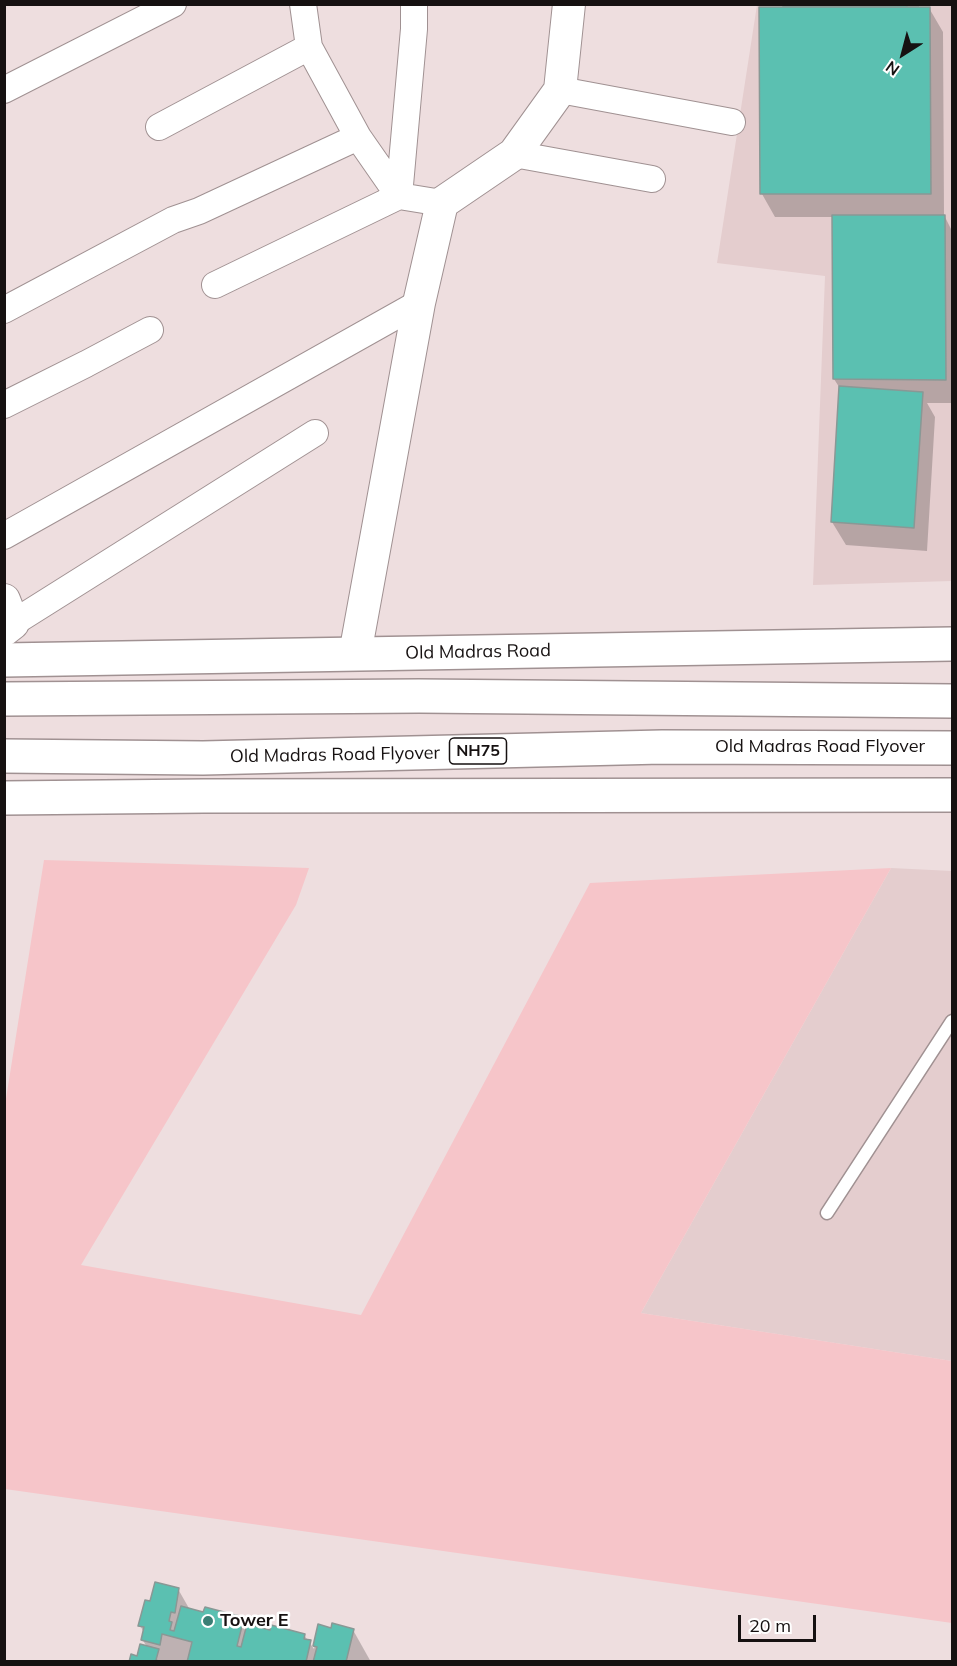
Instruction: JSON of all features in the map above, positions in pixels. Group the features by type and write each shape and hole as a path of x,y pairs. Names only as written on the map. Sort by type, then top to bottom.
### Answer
{"main road":[{"name":"Old Madras Road","path":"4,660 952,644"},
{"path":"4,699 430,696 952,701"},
{"name":"Old Madras Road Flyover","path":"4,756 202,758 662,747 952,748"},
{"path":"4,798 952,795"}],"street":[{"path":"4,90 173,4"},
{"path":"303,4 309,47 358,137 399,196"},
{"path":"399,196 414,29 414,4"},
{"path":"355,654 419,303 442,203 514,154 560,90 569,4"},
{"path":"159,127 309,47"},
{"path":"560,90 732,122"},
{"path":"4,310 173,220 199,211 358,137"},
{"path":"514,154 652,179"},
{"path":"215,285 399,196 442,203"},
{"path":"4,536 419,303"},
{"path":"4,405 150,330"},
{"path":"7,618 315,433"}],"lane":[{"path":"827,1214 952,1021"}],"shaded area":[{"path":"757,5 952,5 952,581 813,585 825,276 717,263"},
{"path":"44,860 309,868 296,905 81,1265 361,1315 590,883 891,868 641,1313 952,1361 952,1623 5,1489 5,1105"},
{"path":"891,868 952,871 952,1361 641,1313"}],"building":[{"path":"783,4 907,4 907,7 783,6"},
{"path":"759,7 930,7 931,194 760,194"},
{"path":"832,215 945,215 946,380 833,379"},
{"path":"839,386 923,392 914,528 831,522"},
{"name":"Tower E","path":"155,1582 179,1588 175,1613 171,1612 169,1621 172,1622 170,1630 174,1631 181,1606 203,1612 205,1607 239,1616 237,1621 243,1622 237,1646 241,1647 247,1624 270,1630 271,1625 305,1634 304,1639 311,1640 306,1662 187,1662 192,1642 162,1634 160,1645 141,1640 144,1627 138,1626 145,1600 150,1601"},
{"name":"Tower E","path":"332,1623 354,1629 346,1662 313,1662 317,1647 313,1646 318,1624 331,1628"},
{"path":"140,1644 159,1649 156,1660 161,1662 129,1662 131,1654 137,1656"}],"place":[{"name":"Tower E","path":"208,1621"}]}
